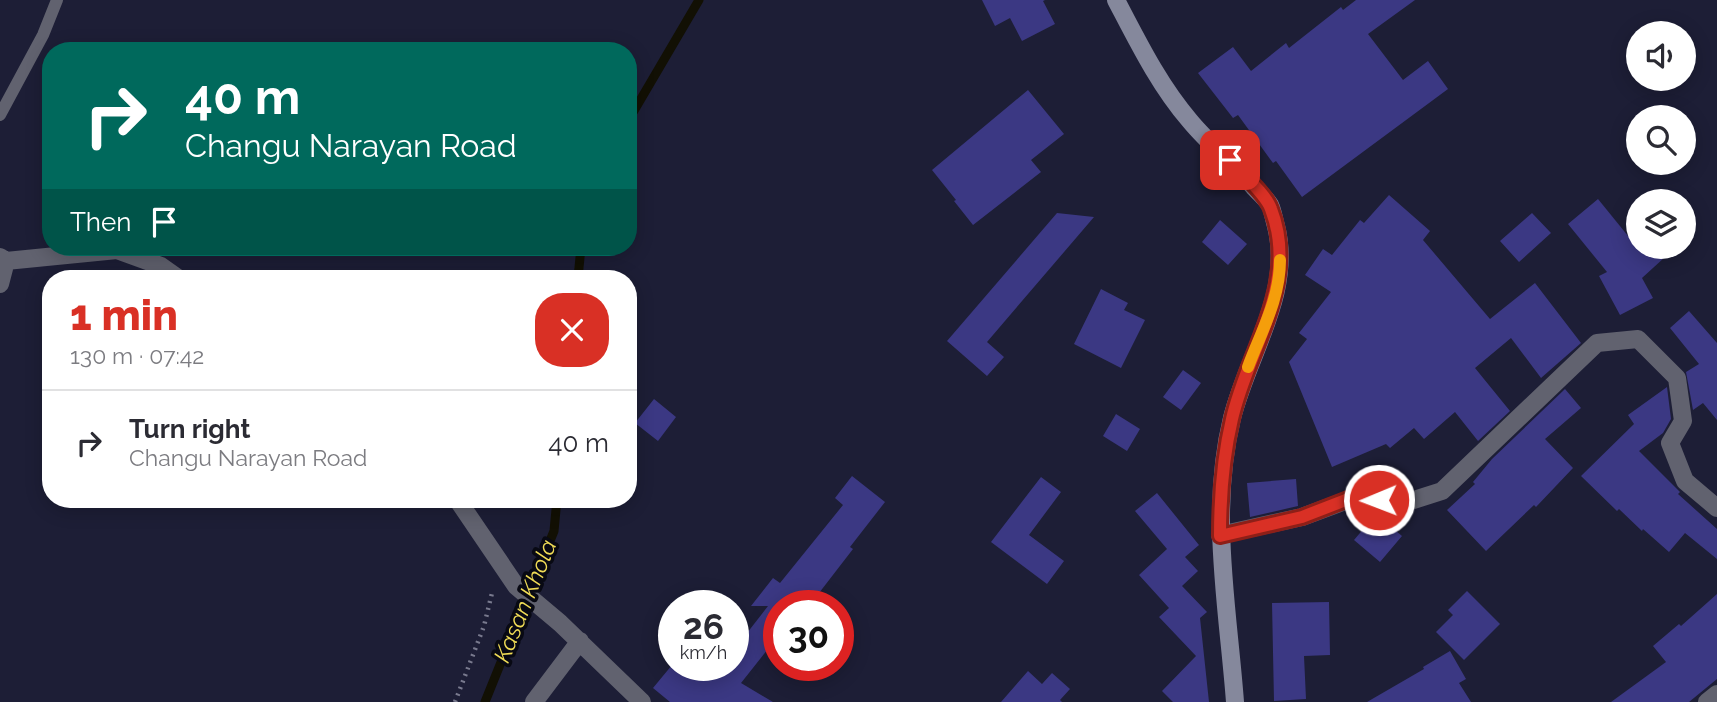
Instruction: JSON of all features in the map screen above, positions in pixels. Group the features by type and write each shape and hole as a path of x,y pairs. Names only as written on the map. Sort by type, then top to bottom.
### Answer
{"main road":[{"path":"1116,0 1165,89 1191,123 1230,160 1271,206 1280,241 1280,279 1232,419 1220,495 1220,536 1235,702"}],"street":[{"path":"0,284 3,259 42,256"},
{"path":"134,256 167,270"},
{"path":"1220,536 1302,517 1356,496 1401,504 1442,491 1597,343 1638,339 1677,378 1683,421 1670,443 1685,481 1717,508"},
{"path":"463,508 516,586 580,641 642,702"},
{"path":"534,702 580,641"},
{"path":"1707,702 1717,694"}],"lane":[{"path":"0,115 43,35 57,0"}],"path":[{"path":"455,702 484,626 500,562"}],"building":[{"path":"982,0 1045,0 1043,1 1055,24 1022,41 1010,18 995,26"},
{"path":"1356,0 1415,0 1368,34 1403,80 1428,61 1448,89 1302,197 1238,115 1233,118 1198,73 1233,47 1251,71 1286,43 1289,48 1341,7 1343,10"},
{"path":"1028,90 1064,134 1031,160 1041,172 973,225 932,170"},
{"path":"1389,195 1430,231 1423,240 1490,319 1535,283 1581,343 1541,378 1511,338 1475,368 1510,411 1478,441 1455,412 1424,439 1414,428 1390,448 1386,444 1332,467 1289,362 1307,339 1299,333 1331,292 1305,275 1323,249 1332,255 1360,220 1364,223"},
{"path":"1598,199 1626,233 1626,259 1663,259 1642,278 1653,298 1620,315 1599,276 1607,272 1568,224"},
{"path":"1057,213 1094,217 987,342 1004,357 987,376 947,341"},
{"path":"1532,213 1551,233 1519,262 1500,241"},
{"path":"1220,220 1247,244 1228,265 1202,242"},
{"path":"1101,289 1128,303 1124,310 1145,320 1121,368 1074,344"},
{"path":"1689,311 1717,343 1717,420 1703,403 1693,410 1686,372 1699,364 1670,328"},
{"path":"1183,370 1201,383 1181,410 1163,397"},
{"path":"1667,387 1671,419 1663,433 1639,451 1680,492 1678,494 1717,529 1717,559 1685,533 1669,552 1619,509 1617,511 1581,476 1634,424 1628,415"},
{"path":"1565,389 1581,408 1545,439 1573,468 1536,507 1534,505 1486,551 1447,510 1475,484 1473,482 1492,459"},
{"path":"654,399 676,417 658,441 637,425 637,420"},
{"path":"1116,414 1140,429 1127,451 1103,436"},
{"path":"852,476 885,502 821,590 764,590 773,578 780,583 843,505 835,498"},
{"path":"1041,477 1061,492 1029,535 1064,561 1047,584 991,542"},
{"path":"1296,479 1298,506 1250,517 1247,483"},
{"path":"1157,493 1199,545 1185,557 1198,571 1182,586 1207,612 1200,618 1209,702 1173,702 1162,691 1196,656 1159,617 1169,608 1139,575 1167,549 1135,511"},
{"path":"1376,514 1402,536 1380,562 1354,540"},
{"path":"763,591 763,606 751,606"},
{"path":"1467,591 1500,624 1464,660 1436,632 1453,615 1448,610"},
{"path":"1717,594 1717,679 1689,702 1611,702 1666,662 1653,646 1679,624 1681,626"},
{"path":"1329,602 1330,655 1304,656 1306,699 1274,701 1272,603"},
{"path":"763,612 763,655 749,673 749,630"},
{"path":"1450,651 1466,679 1459,683 1471,702 1367,702 1424,669 1423,667"},
{"path":"1028,671 1042,684 1052,673 1070,689 1060,700 1062,702 1001,702"},
{"path":"659,681 743,681 741,683 773,702 670,702 653,688"}],"waterway":[{"name":"Kasan Khola","path":"637,106 699,0"},
{"name":"Kasan Khola","path":"579,270 580,256"},
{"name":"Kasan Khola","path":"485,702 554,531 556,508"}],"slow traffic":[{"path":"1248,367 1269,316 1280,279 1280,260"}],"route":[{"path":"1230,160 1271,206 1280,241 1280,279 1232,419 1220,495 1220,536 1302,517 1356,496 1379,500"}]}
